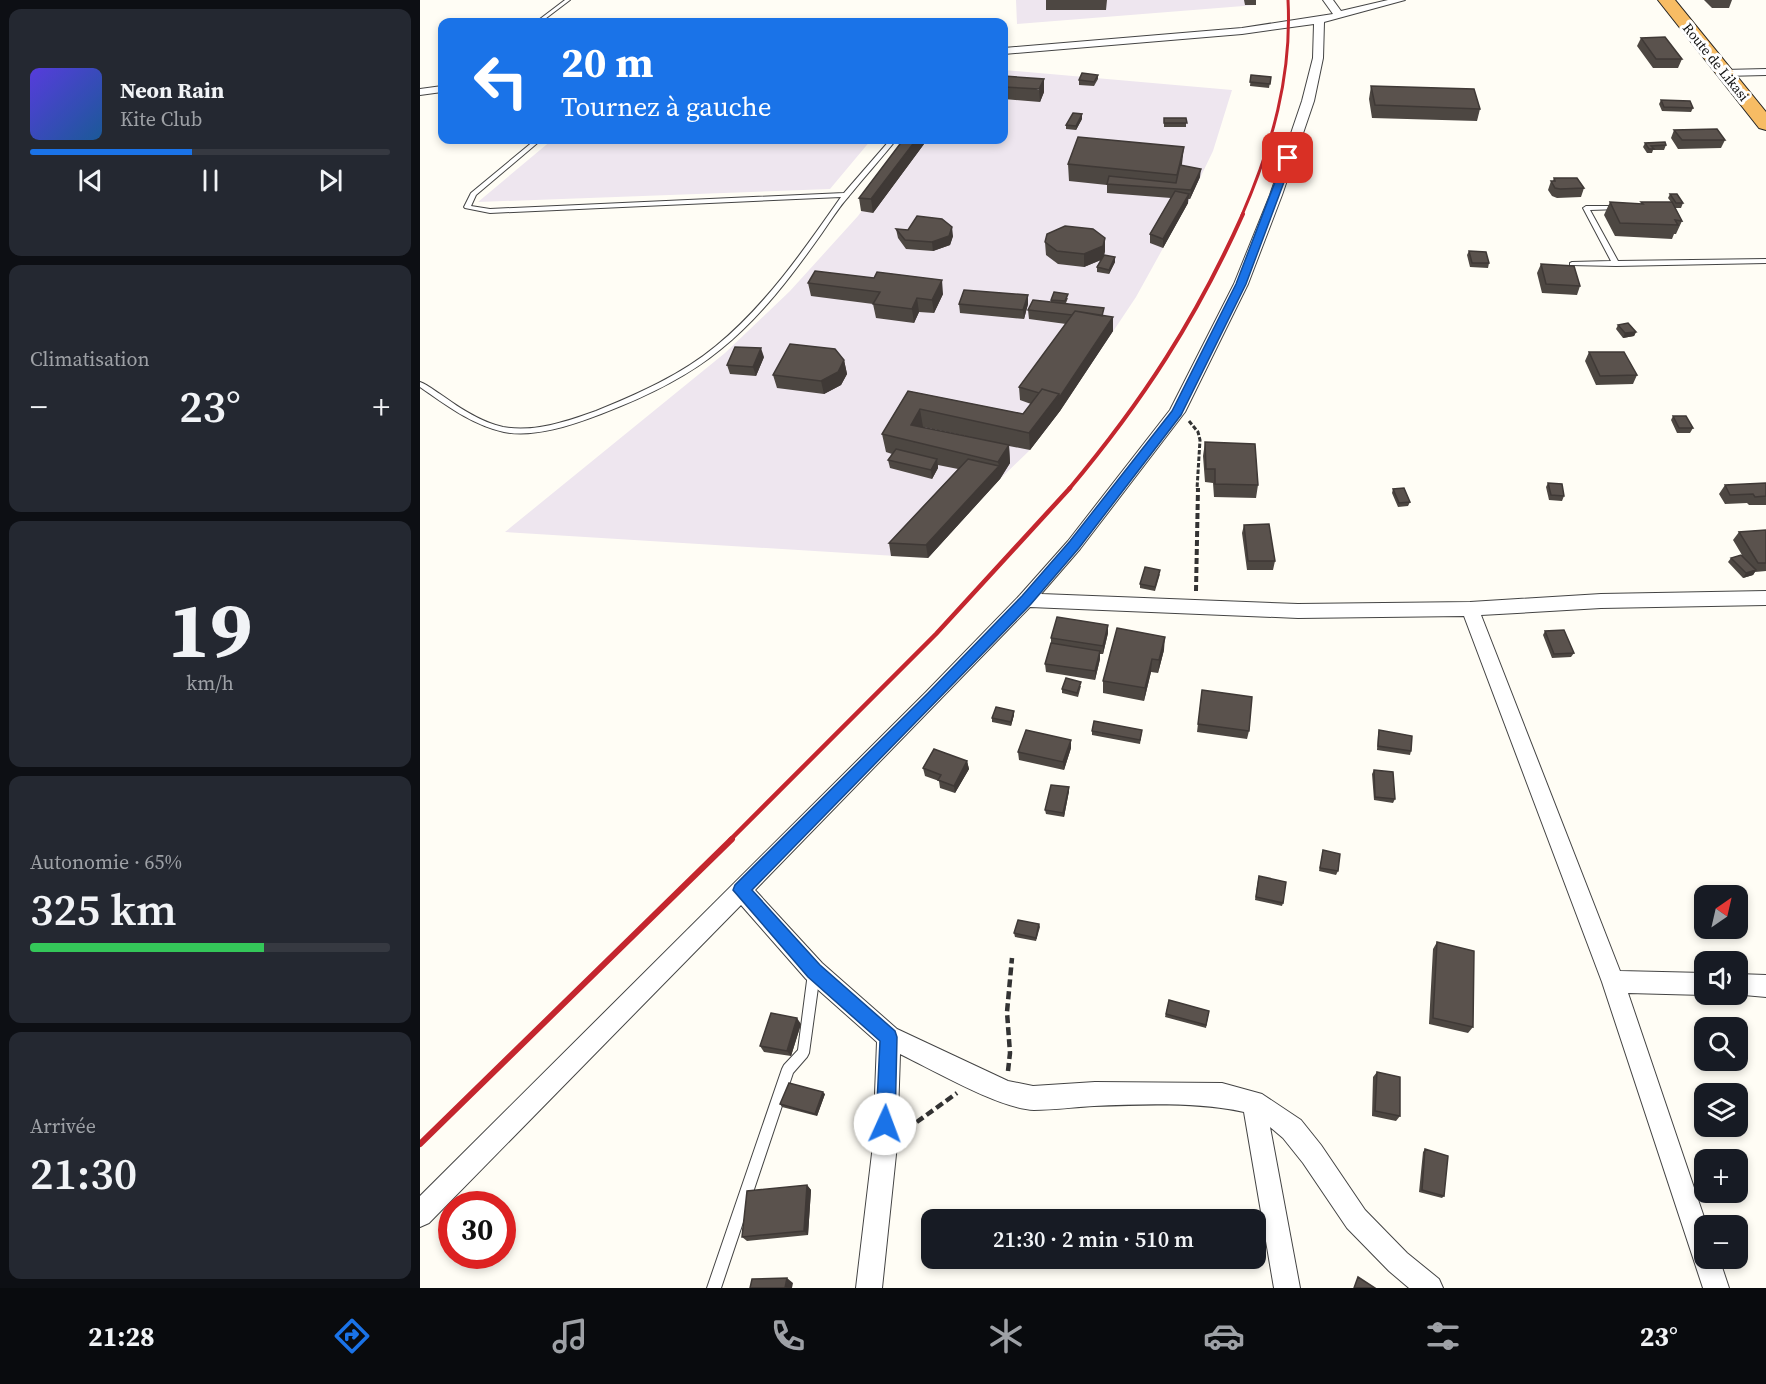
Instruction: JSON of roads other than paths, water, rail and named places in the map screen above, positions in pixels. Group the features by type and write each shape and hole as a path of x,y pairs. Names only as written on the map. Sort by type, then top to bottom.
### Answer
{"highway":[{"name":"Route de Likasi","path":"1666,0 1766,124"}],"street":[{"path":"1328,0 1339,15"},
{"path":"1008,51 1175,38 1319,20 1400,0"},
{"path":"420,1214 933,697 1026,600 1074,545 1177,412 1241,284 1276,195 1308,101 1318,58 1319,20"},
{"path":"1724,73 1766,72"},
{"path":"420,92 438,90"},
{"path":"1026,600 1298,610 1470,609 1601,601 1766,598"},
{"path":"1470,609 1613,982 1694,1223"},
{"path":"741,890 814,971 889,1037 1006,1092 1032,1098 1095,1094 1222,1095 1254,1102 1274,1114 1292,1129 1356,1219 1398,1262 1430,1288"},
{"path":"1613,982 1694,984"},
{"path":"1748,985 1766,986"},
{"path":"869,1288 885,1145 889,1037"},
{"path":"1254,1102 1287,1288"},
{"path":"1710,1269 1716,1288"}],"lane":[{"path":"543,18 568,0"},
{"path":"533,144 473,194 467,207 490,211 846,195"},
{"path":"420,384 474,421 506,430 560,426 621,404 692,366 730,338 800,261 846,195 889,144"},
{"path":"1616,264 1586,208 1630,207"},
{"path":"1572,264 1766,261"},
{"path":"714,1288 788,1069 803,1053 814,971"}],"railway":[{"path":"1242,215 1271,137 1278,110 1287,56 1288,0"},
{"path":"1069,489 1121,424 1166,358 1206,289 1243,214"},
{"path":"730,840 936,634 1070,488"},
{"path":"420,1144 732,839"}]}
